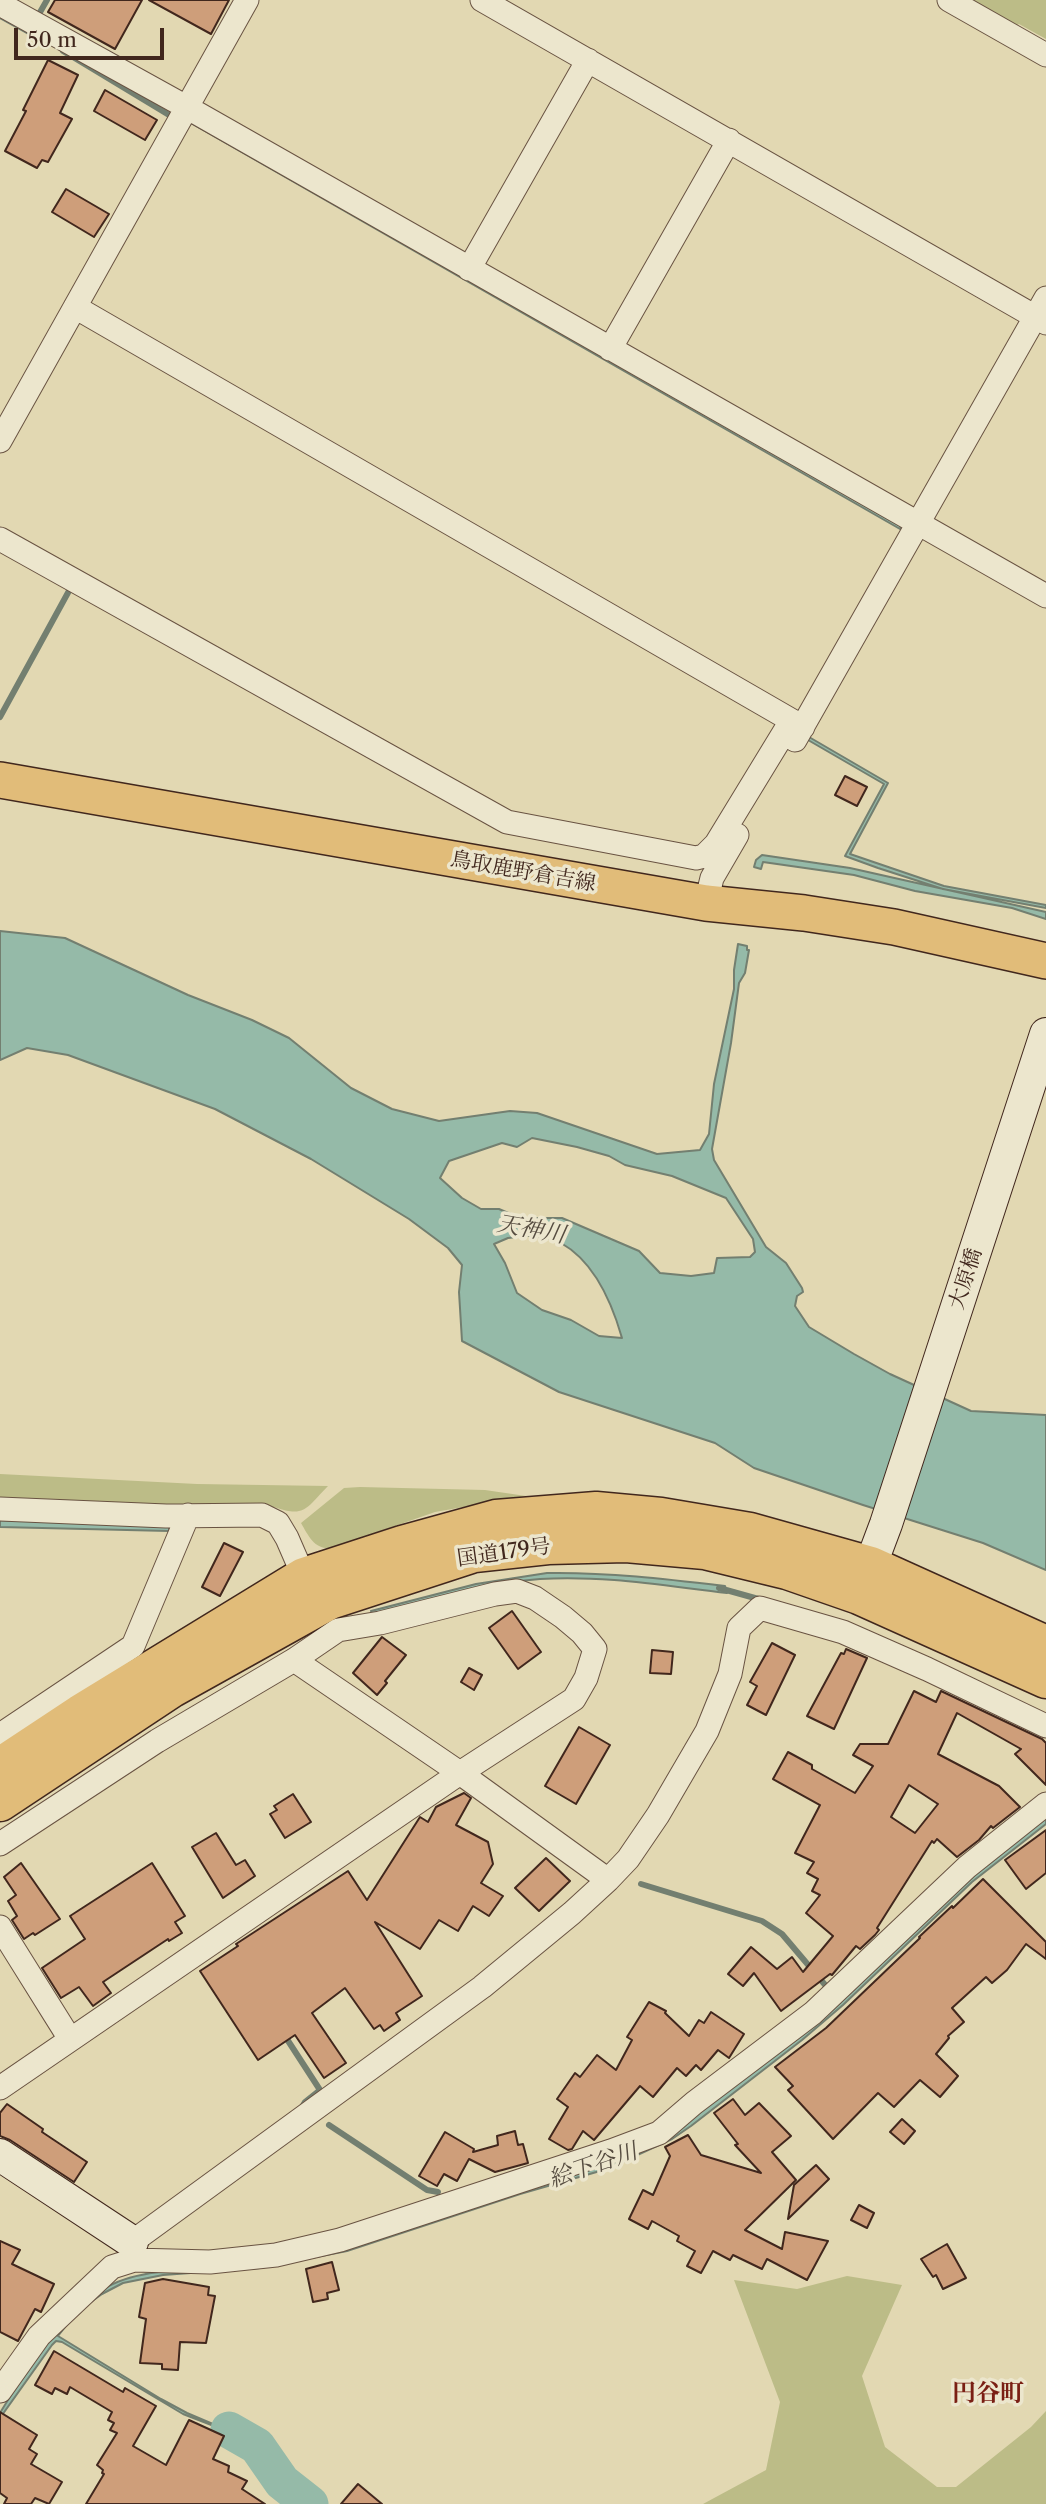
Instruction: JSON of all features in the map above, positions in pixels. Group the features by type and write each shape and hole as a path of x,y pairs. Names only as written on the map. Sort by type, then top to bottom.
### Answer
{"highway":[{"name":"国道179号","path":"0,1767 80,1714 304,1577 402,1545 496,1519 597,1511 661,1517 750,1532 865,1580 1046,1645"},
{"name":"国道179号","path":"0,1802 172,1688 330,1600 474,1553 548,1545 626,1543 705,1550 787,1570 865,1580 1046,1679"}],"main road":[{"name":"鳥取鹿野倉吉線","path":"0,780 706,903 804,913 894,927 1046,961"}],"street":[{"path":"0,441 247,0"},
{"path":"482,0 1042,313 919,524 797,724 712,878 706,903"},
{"path":"949,0 1046,55"},
{"path":"0,4 1046,596"},
{"path":"469,269 587,60"},
{"path":"610,349 729,140"},
{"path":"75,307 797,724"},
{"path":"0,539 507,822 696,858 704,856 716,844 797,724"},
{"name":"大原橋","path":"865,1580 886,1524 1046,1034"},
{"path":"0,1509 262,1515 278,1524 304,1577"},
{"path":"0,1735 133,1646 188,1515"},
{"path":"0,1844 157,1741 294,1660 338,1630 380,1623 517,1591 535,1598 582,1633 595,1649 586,1678 574,1699 460,1773 0,2088"},
{"path":"0,2391 39,2336 112,2267 482,1987 608,1880 628,1858 658,1815 707,1731 730,1674 738,1628 760,1608 842,1632 1046,1726"},
{"path":"294,1660 460,1773 608,1880"},
{"path":"0,2155 133,2251 210,2262 276,2255 340,2240 611,2151 659,2133 694,2103 813,2013 967,1867 1046,1804"},
{"path":"0,1927 70,2039"}],"green space":[{"path":"959,0 1046,0 1046,39 1019,24 1012,29"},
{"path":"0,1474 197,1484 328,1486 305,1509 293,1511 274,1507 0,1500"},
{"path":"344,1488 485,1490 526,1496 435,1512 332,1548 317,1545 301,1523"},
{"path":"847,2276 902,2285 862,2376 885,2447 937,2487 956,2487 1031,2427 1046,2411 1046,2504 703,2504 766,2470 780,2402 734,2280 797,2289"}],"water":[{"path":"190,120 901,526 900,529 189,122"},
{"path":"809,737 888,783 850,854 944,886 1046,905 1046,908 943,889 845,856 884,784 808,740"},
{"path":"762,855 850,868 1046,912 1046,919 1012,908 915,891 854,875 763,862 761,869 754,867 756,860"},
{"name":"天神川","path":"0,931 65,938 289,1038 351,1088 392,1109 439,1121 510,1111 537,1113 657,1154 700,1150 709,1134 714,1084 734,989 738,944 747,946 749,950 745,973 739,983 712,1149 714,1160 766,1247 786,1263 802,1288 803,1292 797,1296 795,1306 809,1327 890,1374 971,1411 1046,1415 1046,1570 983,1543 754,1468 715,1443 559,1392 462,1341 459,1292 462,1265 448,1248 409,1219 311,1159 215,1109 68,1055 27,1048 0,1060","holes":["532,1138 609,1156 625,1165 672,1176 726,1198 753,1239 755,1252 750,1257 717,1258 714,1273 691,1276 660,1273 639,1251 562,1218 520,1218 499,1209 481,1209 462,1198 440,1178 449,1161 502,1143 517,1147","535,1235 561,1243 573,1251 593,1272 613,1311 622,1338 599,1336 571,1320 542,1310 517,1293 494,1244 508,1238"]},
{"path":"0,1520 169,1522 169,1531 0,1527"},
{"path":"547,1573 681,1581 725,1586 727,1593 611,1580 540,1579 477,1589 373,1617 371,1611 476,1584"},
{"path":"1046,1817 1046,1824 972,1882 843,2005 802,2040 672,2139 607,2169 520,2194 347,2251 260,2268 163,2275 123,2283 77,2312 58,2336 187,2413 253,2441 268,2460 263,2461 250,2443 183,2414 62,2342 56,2341 0,2418 0,2413 47,2343 77,2310 109,2286 146,2274 256,2266 338,2248 521,2187 602,2164 655,2140 817,2020 975,1870 1007,1843"}],"building":[{"path":"55,0 142,0 115,49 48,12"},
{"path":"149,0 229,0 211,34"},
{"path":"48,60 78,75 60,113 72,119 48,162 42,160 37,168 5,151"},
{"path":"105,90 157,120 145,140 94,111"},
{"path":"66,189 109,214 94,237 52,212"},
{"path":"845,776 867,787 857,806 835,795"},
{"path":"224,1543 243,1552 220,1596 202,1587"},
{"path":"512,1611 541,1652 518,1669 489,1628"},
{"path":"382,1637 406,1655 377,1695 353,1673"},
{"path":"772,1643 795,1655 766,1715 747,1705 757,1686 750,1682"},
{"path":"846,1649 867,1658 834,1729 807,1716 841,1653 844,1654"},
{"path":"652,1650 673,1652 671,1674 650,1673"},
{"path":"469,1668 482,1675 474,1690 461,1682"},
{"path":"914,1691 936,1702 941,1691 1042,1739 1046,1743 1046,1785 1015,1754 1021,1749 957,1713 938,1754 999,1786 1020,1807 993,1828 991,1826 979,1840 957,1857 937,1839 934,1843 932,1841 875,1935 860,1949 856,1946 832,1975 781,2011 754,1973 743,1986 728,1974 751,1947 777,1969 792,1957 803,1972 833,1936 806,1913 820,1895 812,1891 818,1879 807,1873 814,1862 795,1853 820,1805 773,1779 788,1752 855,1793 873,1766 853,1755 860,1744 888,1744","holes":["909,1785 938,1804 915,1833 891,1817"]},
{"path":"579,1727 610,1745 576,1804 545,1786"},
{"path":"464,1793 471,1798 456,1825 488,1842 493,1864 481,1883 503,1896 489,1916 473,1906 458,1931 439,1920 420,1949 375,1922 422,1996 396,2013 400,2020 384,2031 380,2025 374,2029 345,1988 312,2013 346,2063 324,2078 295,2035 258,2060 200,1971 238,1946 236,1944 348,1871 367,1900 420,1817 428,1822 436,1807"},
{"path":"293,1794 311,1822 285,1838 270,1814 277,1810 274,1806"},
{"path":"1046,1830 1046,1873 1026,1889 1005,1860"},
{"path":"216,1833 236,1865 245,1860 255,1876 223,1898 192,1847"},
{"path":"546,1858 570,1881 539,1911 515,1888"},
{"path":"21,1863 60,1919 24,1939 12,1920 17,1916 8,1901 16,1895 4,1877"},
{"path":"152,1863 185,1916 175,1922 182,1933 169,1941 168,1939 103,1982 111,1993 93,2006 79,1987 61,1998 42,1968 85,1939 70,1916"},
{"path":"983,1879 1046,1942 1046,1959 1026,1944 1007,1970 992,1983 986,1977 952,2008 964,2022 948,2036 936,2054 958,2076 940,2097 920,2080 894,2107 878,2093 833,2139 788,2090 793,2086 775,2067 826,2028"},
{"path":"649,2002 666,2011 689,2036 699,2020 704,2023 711,2012 744,2034 729,2058 718,2050 701,2070 696,2065 686,2076 677,2068 653,2097 640,2086 594,2140 583,2131 572,2149 568,2150 549,2139 568,2107 557,2099 575,2073 580,2077 597,2055 616,2070 632,2040 627,2037"},
{"path":"733,2099 745,2115 759,2103 791,2136 772,2152 796,2180 745,2230 782,2249 785,2232 828,2241 807,2280 767,2259 762,2269 733,2255 730,2260 713,2251 701,2273 687,2266 695,2251 677,2241 679,2236 652,2221 648,2229 629,2219 643,2190 653,2195 670,2156 665,2147 688,2135 701,2155 761,2173 735,2145 738,2144 714,2113"},
{"path":"7,2104 43,2129 42,2132 87,2162 74,2182 0,2136 0,2113"},
{"path":"902,2119 915,2131 904,2144 890,2132"},
{"path":"515,2131 518,2145 523,2144 528,2163 495,2172 469,2159 457,2181 444,2174 437,2186 419,2176 445,2132 474,2149 473,2152 498,2145 497,2136"},
{"path":"816,2165 829,2179 788,2219 794,2185"},
{"path":"859,2205 874,2213 867,2228 851,2220"},
{"path":"0,2241 20,2250 12,2264 54,2284 41,2312 35,2309 18,2341 0,2332"},
{"path":"947,2244 966,2278 943,2289 936,2275 933,2277 921,2259"},
{"path":"332,2262 339,2290 327,2293 328,2299 313,2302 306,2269"},
{"path":"163,2279 209,2287 208,2295 215,2296 206,2343 180,2342 178,2370 162,2369 162,2364 140,2363 146,2319 139,2317 145,2283"},
{"path":"54,2351 123,2392 125,2388 156,2406 133,2446 166,2465 189,2420 224,2436 213,2459 229,2466 228,2472 247,2481 242,2489 265,2504 86,2504 104,2474 97,2465 117,2433 110,2430 114,2423 108,2420 112,2412 70,2387 67,2394 55,2388 52,2394 35,2385"},
{"path":"0,2412 37,2435 29,2449 37,2454 31,2464 62,2482 49,2504 35,2498 31,2504 4,2504 7,2498 0,2493"},
{"path":"358,2484 382,2504 341,2504"}],"waterway":[{"path":"39,14 47,0"},
{"path":"2,17 29,32"},
{"path":"63,51 169,115"},
{"path":"0,717 70,589"},
{"path":"719,1588 762,1600"},
{"path":"641,1884 762,1921 782,1934 826,1986"},
{"path":"283,2033 320,2090 302,2107"},
{"path":"329,2125 427,2190 438,2192"},
{"name":"絵下谷川","path":"229,2430 257,2446 282,2482 310,2504"}],"district":[{"name":"円谷町","path":"988,2394"}]}
